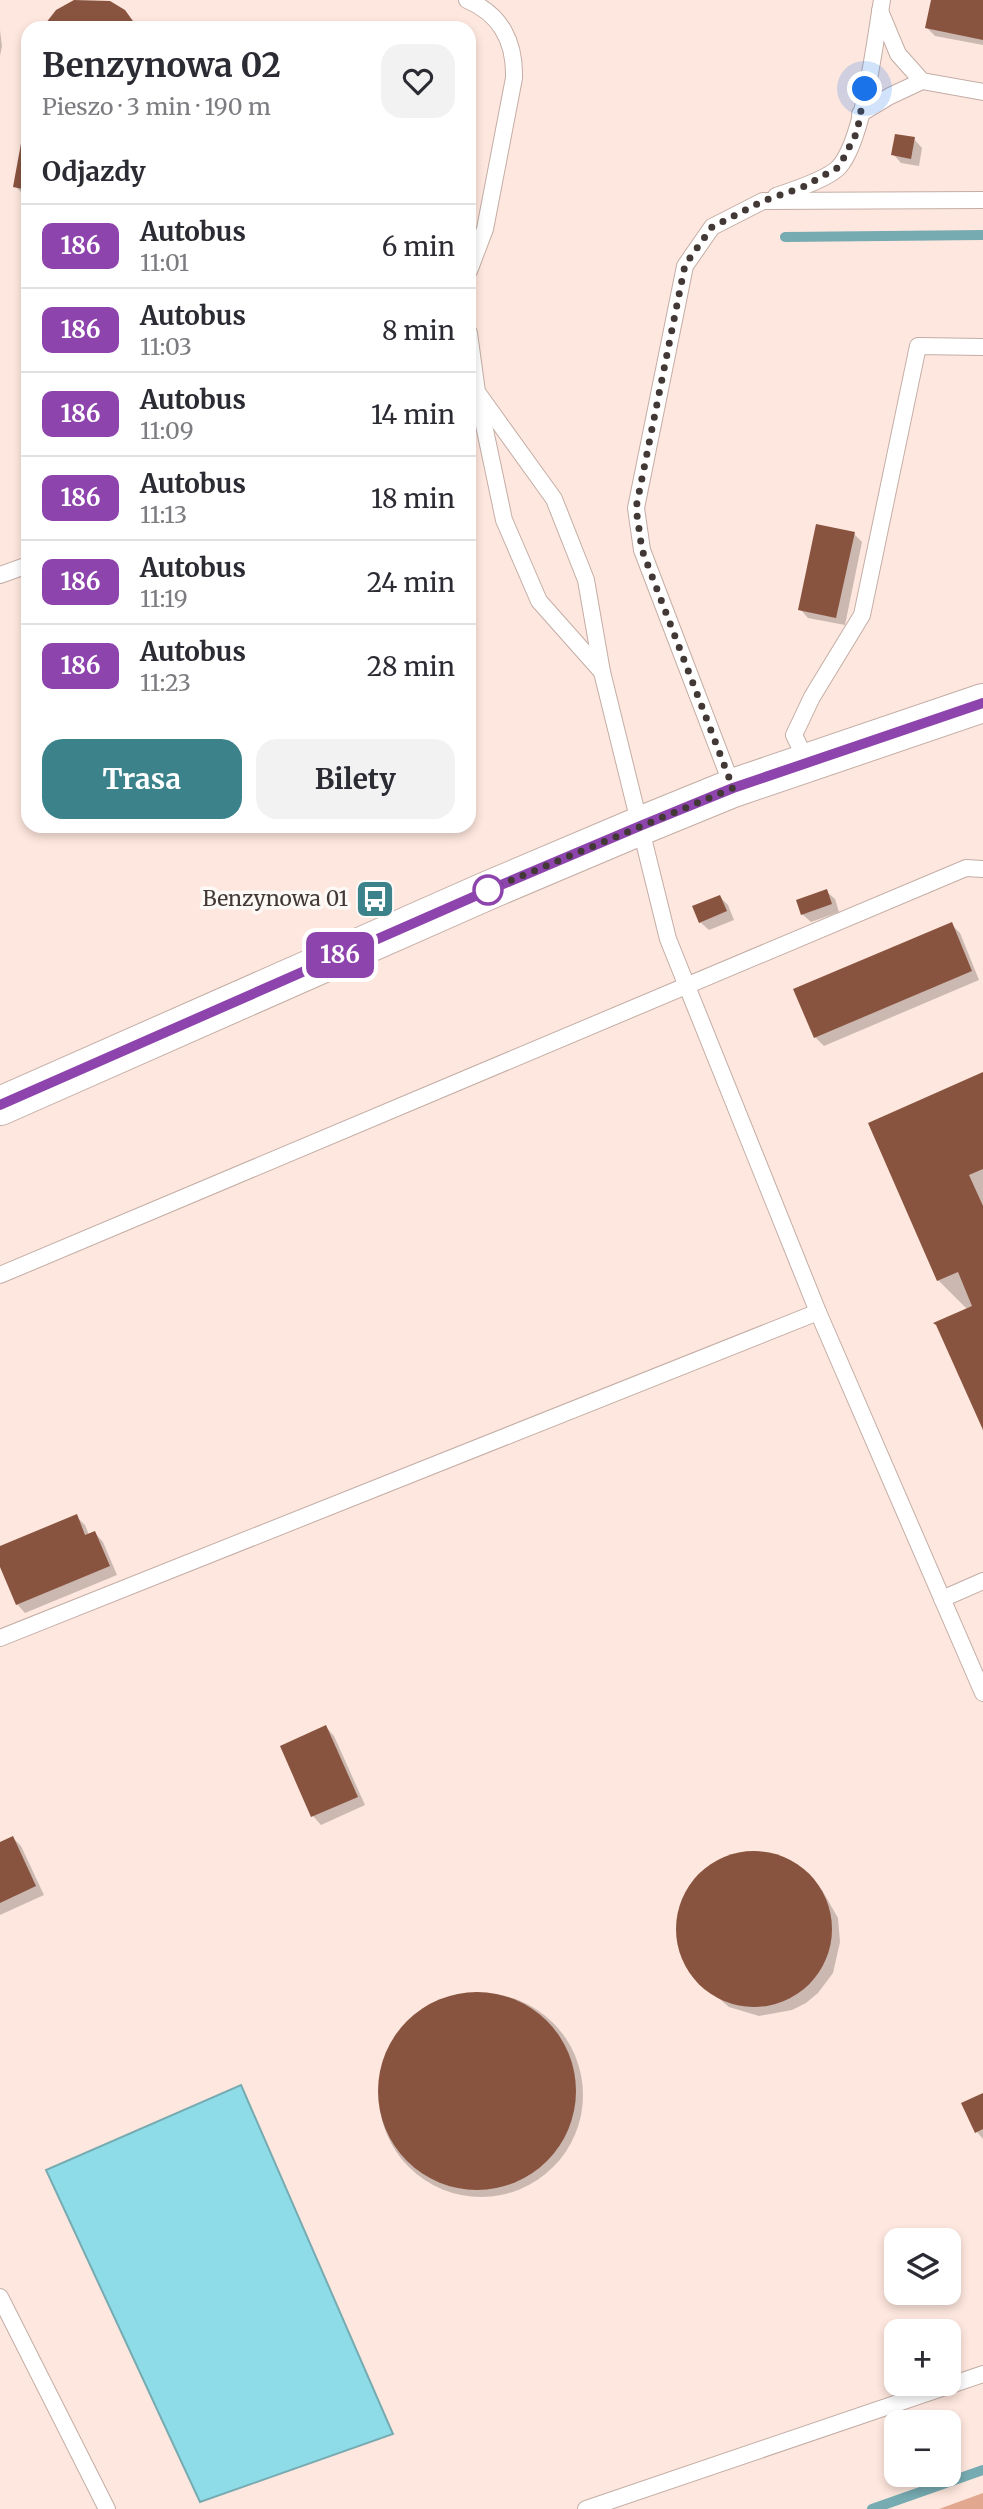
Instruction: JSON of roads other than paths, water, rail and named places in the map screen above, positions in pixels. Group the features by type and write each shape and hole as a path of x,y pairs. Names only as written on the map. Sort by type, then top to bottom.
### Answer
{"street":[{"path":"0,1105 640,826 733,788 983,703"}],"lane":[{"path":"467,0 486,8 499,23 509,41 514,65 514,78 485,229 476,253"},
{"path":"881,5 898,54 922,81"},
{"path":"733,788 642,550 636,508 685,265 712,227 763,201 803,187 839,167 857,132 881,5"},
{"path":"860,114 922,81 983,92"},
{"path":"763,201 983,200"},
{"path":"808,764 794,735 812,697 862,615 918,346 983,347"},
{"path":"476,398 554,499 586,580 602,672 668,939 818,1312 983,1693"},
{"path":"476,406 504,520 539,601 602,672"},
{"path":"0,575 21,568"},
{"path":"0,1275 966,868 983,869"},
{"path":"0,1638 818,1312"},
{"path":"942,1599 983,1581"},
{"path":"0,2297 107,2509"},
{"path":"586,2509 983,2374"}],"water":[{"path":"241,2085 393,2434 200,2502 46,2170"}],"waterway":[{"path":"785,237 983,235"},
{"path":"872,2509 983,2470"}],"place":[{"name":"Benzynowa 01","path":"375,899"}]}
